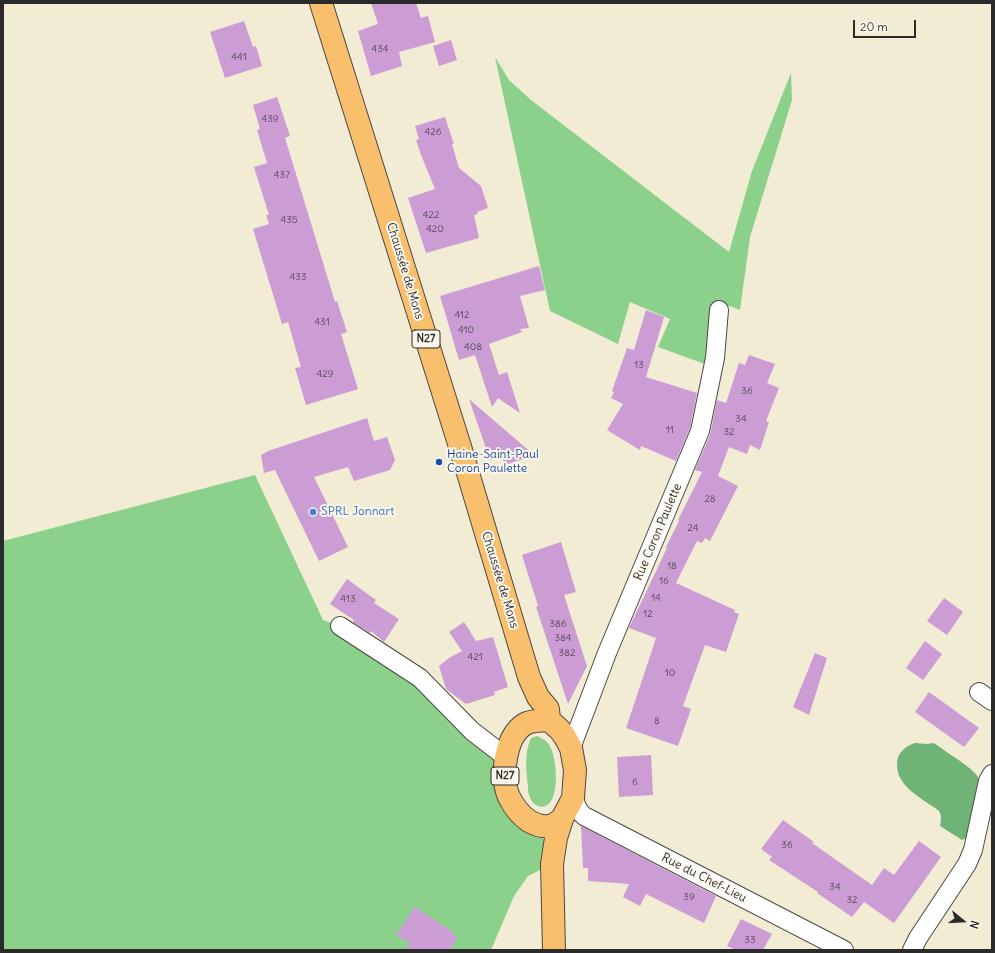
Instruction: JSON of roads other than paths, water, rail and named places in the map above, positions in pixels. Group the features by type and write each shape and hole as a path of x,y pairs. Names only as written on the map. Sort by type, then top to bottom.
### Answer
{"main road":[{"name":"Chaussée de Mons","path":"321,3 464,460 529,676"},
{"name":"N27","path":"529,676 538,697 548,709 549,720 560,730 570,748 575,770 573,798 562,819 556,838 552,864 554,950"},
{"name":"N27","path":"529,676 529,706 526,724 515,733 507,750 505,767 506,784 509,796 522,816 534,824 544,840 552,864"},
{"path":"526,724 549,720"},
{"path":"534,824 549,826 562,819"}],"street":[{"name":"Rue Coron Paulette","path":"570,748 607,653 700,431 715,358 719,310"},
{"path":"340,626 420,678 472,731 506,758"},
{"path":"912,950 918,938 967,864 973,850 988,782 992,774"},
{"name":"Rue du Chef-Lieu","path":"573,798 579,812 584,816 844,950"}],"place":[{"name":"Haine-Saint-Paul Coron Paulette","path":"439,462"},
{"name":"SPRL Jonnart","path":"313,512"}]}
